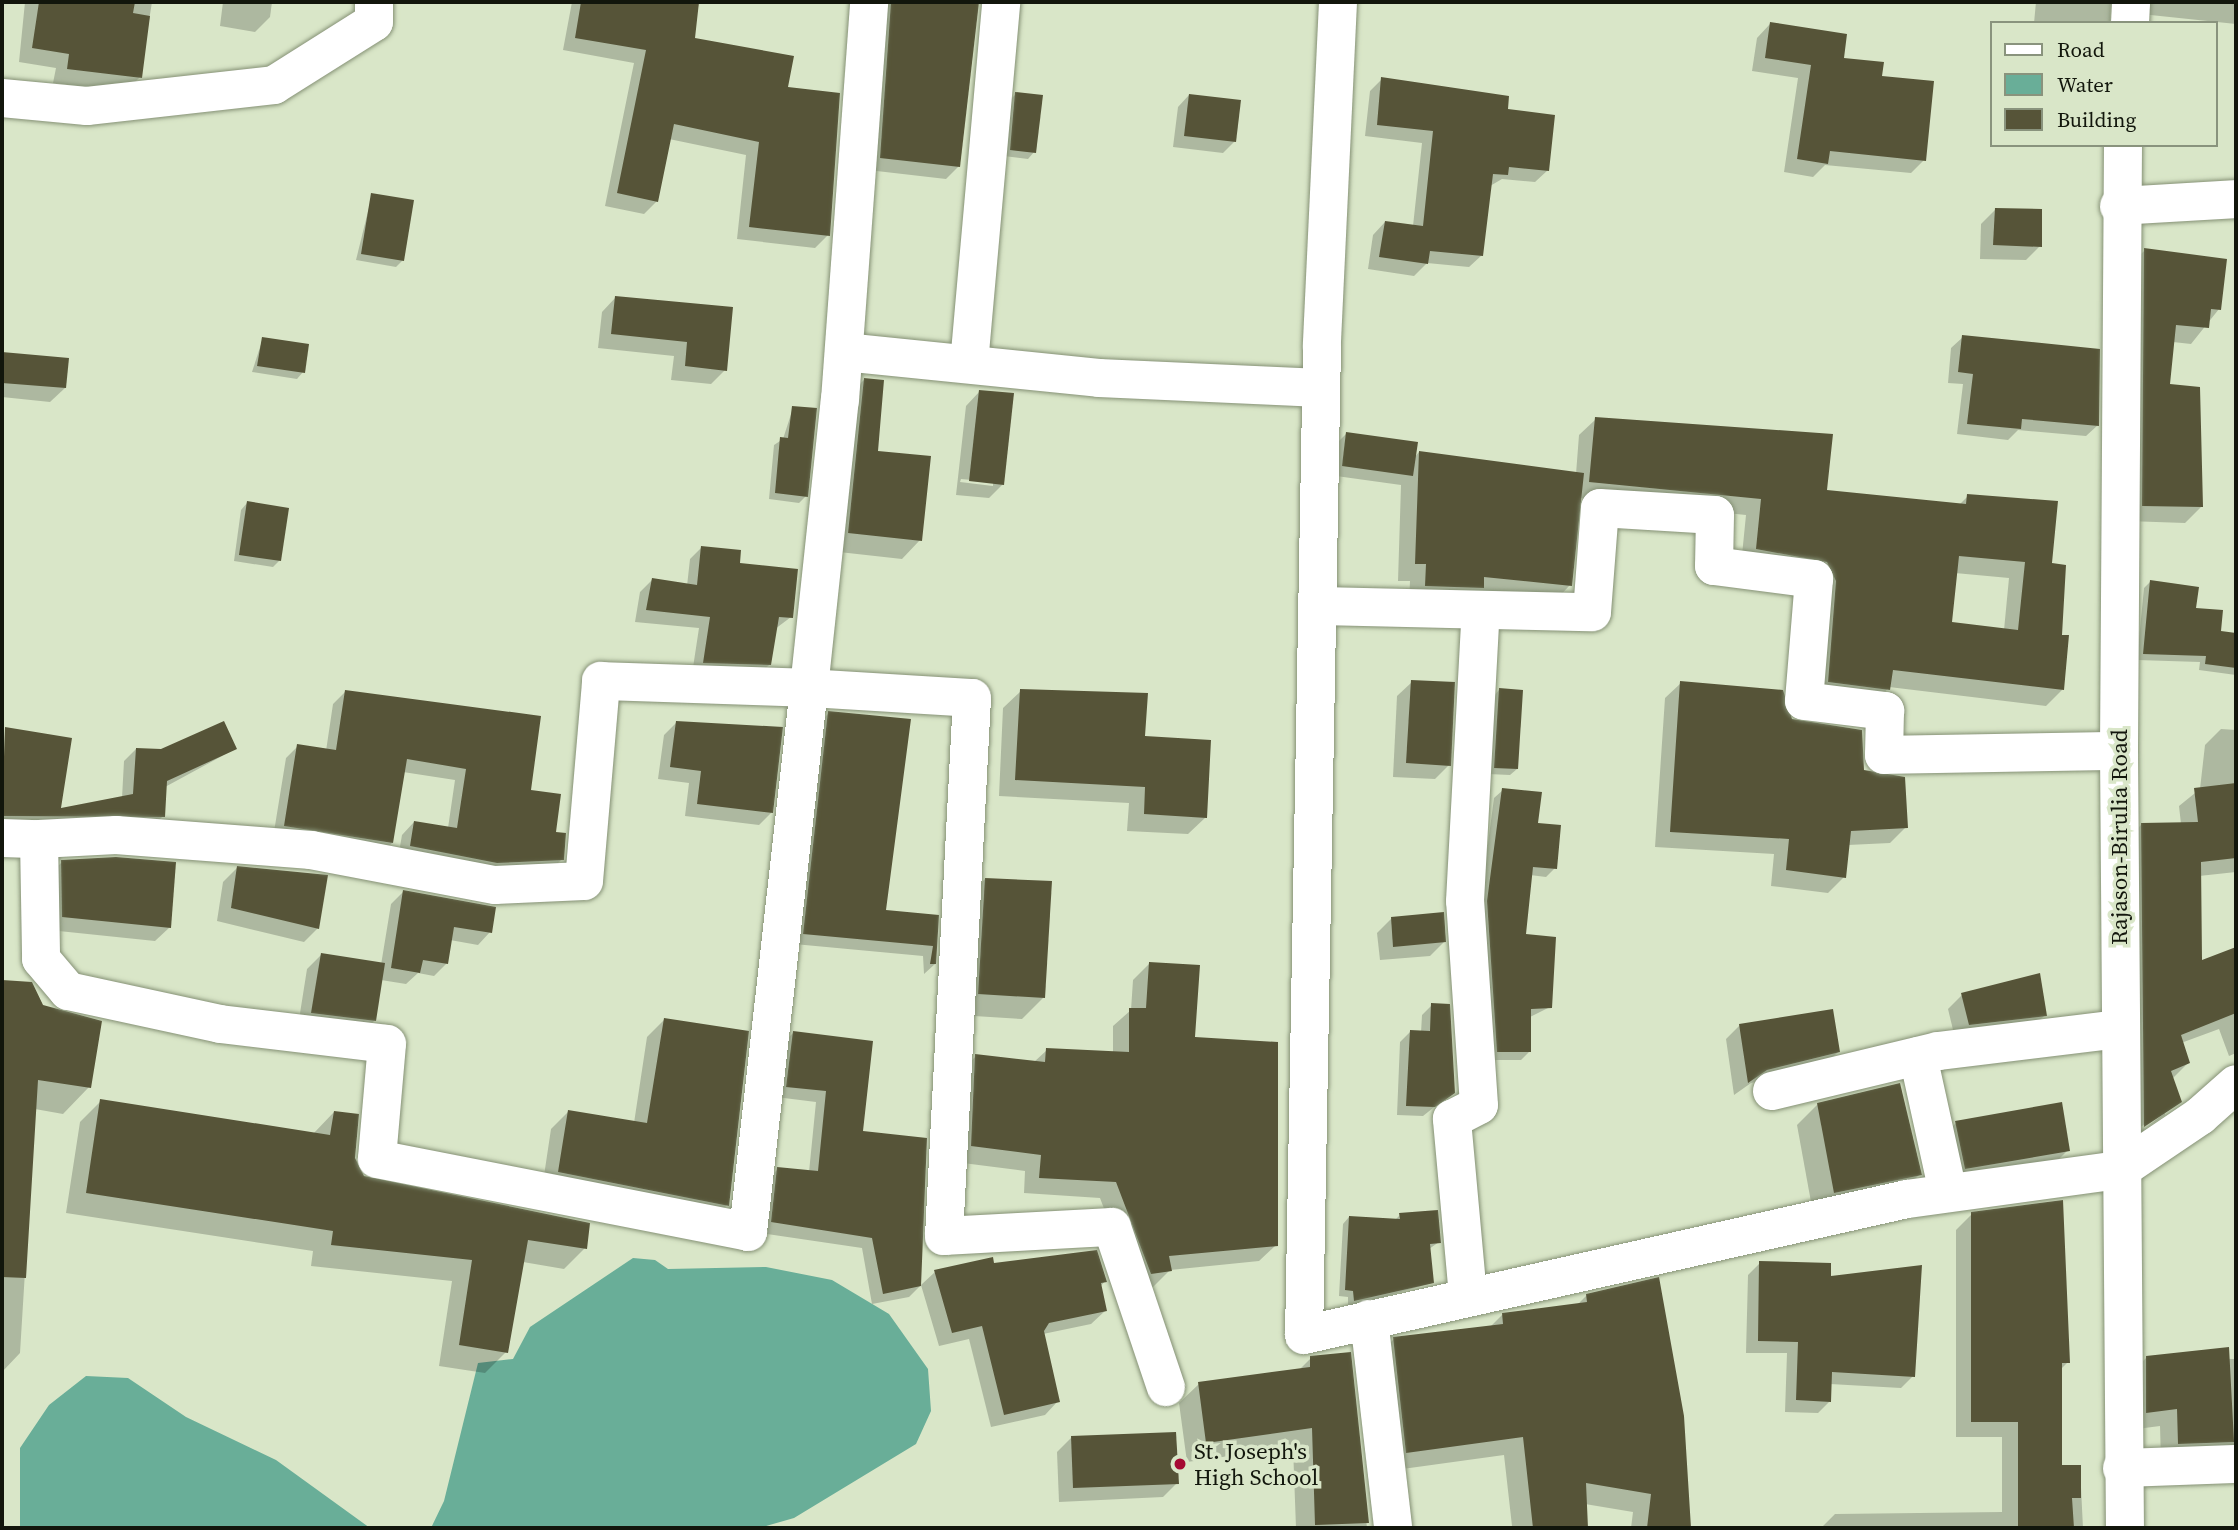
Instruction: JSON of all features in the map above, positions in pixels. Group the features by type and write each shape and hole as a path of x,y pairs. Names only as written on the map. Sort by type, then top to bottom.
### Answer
{"street":[{"path":"2,98 87,106 274,85 374,22 374,2"},
{"path":"869,2 844,352 809,688 748,1231 377,1159 387,1044 220,1024 68,991 41,959 20,838 116,835 311,850 495,885 584,881 601,681 809,688 972,698 944,1236 1112,1227 1166,1387"},
{"path":"969,364 1001,2"},
{"path":"1338,2 1321,388 1304,1335 1468,1296 1948,1192 2120,1170 2200,1116 2236,1084"},
{"path":"2130,21 2131,2"},
{"name":"Rajason-Birulia Road","path":"2123,147 2119,206 2119,751 2122,1468 2125,1528"},
{"path":"2119,206 2236,200"},
{"path":"844,352 969,364 1321,388"},
{"path":"1318,606 1592,612 1600,508 1715,514 1714,566 1814,579 1804,701 1885,711 1884,755 2119,751"},
{"path":"1468,1296 1452,1119 1479,1105 1465,901 1481,610"},
{"path":"1772,1091 1918,1056 2120,1029"},
{"path":"1918,1056 1948,1192"},
{"path":"1369,1319 1393,1528"},
{"path":"2122,1468 2236,1464"}],"water":[{"path":"633,1258 655,1260 668,1269 766,1267 832,1280 889,1314 928,1369 931,1411 916,1444 794,1518 759,1528 431,1528 444,1501 478,1363 513,1359 530,1327"},
{"path":"86,1376 128,1378 186,1417 276,1460 370,1528 20,1528 20,1448 49,1405"}],"building":[{"path":"39,2 135,2 133,13 150,16 142,78 67,69 69,54 32,48"},
{"path":"581,2 699,2 695,38 794,56 788,87 840,93 830,236 749,227 759,142 674,124 658,202 617,193 646,50 575,38"},
{"path":"891,2 979,2 960,167 880,158"},
{"path":"1770,22 1847,34 1844,58 1884,62 1882,76 1934,81 1926,161 1830,151 1828,164 1797,159 1811,65 1765,58"},
{"path":"1381,77 1509,96 1508,109 1555,115 1549,171 1509,167 1508,175 1493,174 1483,256 1430,251 1428,264 1379,257 1385,221 1423,226 1433,131 1377,125"},
{"path":"1015,92 1043,95 1036,153 1010,150"},
{"path":"1189,94 1241,100 1236,142 1184,136"},
{"path":"371,193 414,200 404,261 361,254"},
{"path":"1995,208 2042,209 2042,247 1993,245"},
{"path":"2144,248 2227,259 2221,310 2211,309 2209,328 2176,325 2170,384 2200,387 2203,507 2142,506"},
{"path":"615,296 733,307 727,371 685,366 687,342 611,334"},
{"path":"1962,335 2100,349 2099,426 2022,419 2021,429 1967,424 1973,374 1958,372"},
{"path":"262,337 309,344 305,373 257,366"},
{"path":"2,352 69,358 66,388 2,383"},
{"path":"864,378 884,380 878,451 931,456 922,541 848,533"},
{"path":"979,390 1014,393 1004,485 969,481"},
{"path":"792,406 817,408 808,497 775,493 780,437 788,438"},
{"path":"1595,417 1833,434 1827,490 1966,504 1967,494 2058,501 2052,563 2066,565 2062,635 2069,635 2064,690 1893,670 1890,690 1828,682 1836,581 1827,562 1756,549 1761,499 1589,482","holes":["1959,556 2025,562 2018,630 1952,622"]},
{"path":"1346,432 1418,442 1413,476 1342,466"},
{"path":"1419,451 1584,473 1572,586 1484,577 1484,588 1425,586 1426,564 1415,564"},
{"path":"247,501 289,508 281,561 239,555"},
{"path":"701,546 741,550 740,563 798,569 793,618 779,617 771,665 703,663 710,617 646,610 652,578 697,585"},
{"path":"2150,580 2199,587 2196,608 2223,610 2221,631 2236,633 2236,668 2205,664 2206,656 2143,654"},
{"path":"1411,680 1455,682 1451,766 1406,763"},
{"path":"1680,681 1783,690 1792,719 1862,730 1864,770 1905,777 1908,828 1851,831 1846,878 1786,870 1789,839 1670,832"},
{"path":"1499,688 1523,690 1518,769 1494,768"},
{"path":"1020,689 1148,693 1145,736 1211,740 1207,818 1144,814 1145,787 1015,780"},
{"path":"345,690 541,716 531,790 561,794 556,832 566,833 564,860 497,863 410,846 414,821 457,828 466,769 407,759 393,843 284,826 297,744 336,750"},
{"path":"828,711 911,719 886,910 939,915 936,964 930,964 933,946 803,934"},
{"path":"224,721 237,749 167,781 165,817 2,816 5,727 72,738 61,808 133,794 136,748 161,749"},
{"path":"676,721 783,727 773,813 697,804 701,771 670,767"},
{"path":"2236,783 2236,858 2201,862 2202,960 2236,947 2236,1013 2181,1035 2190,1063 2171,1071 2182,1102 2144,1127 2141,823 2198,822 2194,788"},
{"path":"1502,788 1542,792 1538,823 1561,825 1557,869 1533,867 1526,934 1556,937 1552,1008 1531,1009 1531,1052 1497,1052 1487,901"},
{"path":"116,857 176,862 171,928 62,917 61,860"},
{"path":"237,866 328,875 319,929 231,908"},
{"path":"985,878 1052,881 1045,998 978,994"},
{"path":"403,890 496,907 492,933 454,927 448,964 423,960 420,973 391,968"},
{"path":"1444,912 1446,942 1393,947 1391,917"},
{"path":"321,953 385,963 376,1021 311,1013"},
{"path":"1149,962 1200,965 1195,1037 1278,1042 1278,1246 1169,1256 1172,1271 1151,1274 1116,1182 1039,1178 1041,1155 971,1146 975,1054 1045,1062 1046,1048 1129,1052 1129,1008 1146,1008"},
{"path":"2040,973 2047,1016 1969,1025 1961,993"},
{"path":"2,980 32,982 43,1005 102,1021 91,1088 38,1080 26,1278 2,1277"},
{"path":"1431,1003 1450,1004 1455,1093 1435,1107 1406,1106 1410,1030 1430,1031"},
{"path":"1833,1009 1840,1052 1767,1070 1748,1083 1739,1024"},
{"path":"664,1018 749,1031 729,1206 558,1172 568,1110 647,1123"},
{"path":"793,1031 873,1041 863,1131 927,1138 921,1286 883,1294 872,1238 771,1222 777,1167 818,1171 826,1091 786,1087"},
{"path":"1900,1083 1922,1175 1834,1193 1817,1103"},
{"path":"100,1099 330,1135 334,1111 359,1114 355,1158 364,1176 590,1223 587,1249 528,1240 508,1353 459,1345 472,1260 331,1245 333,1231 86,1193"},
{"path":"2062,1102 2070,1151 1965,1169 1955,1121"},
{"path":"2063,1200 2070,1363 2062,1363 2062,1465 2081,1465 2081,1498 2072,1498 2074,1528 2018,1528 2018,1422 1971,1422 1971,1212"},
{"path":"1438,1210 1441,1243 1430,1244 1434,1283 1354,1301 1353,1291 1345,1290 1349,1216 1400,1219 1399,1213"},
{"path":"1097,1250 1107,1282 1101,1283 1107,1311 1049,1323 1044,1331 1060,1402 1004,1415 982,1326 952,1333 934,1270 993,1257 994,1263"},
{"path":"1759,1261 1831,1263 1831,1276 1922,1265 1915,1377 1832,1372 1831,1402 1796,1400 1798,1342 1758,1341"},
{"path":"1659,1277 1684,1416 1691,1528 1647,1528 1651,1494 1586,1483 1588,1528 1533,1528 1523,1437 1406,1453 1393,1337 1503,1324 1502,1313 1587,1302 1586,1294"},
{"path":"2229,1347 2234,1442 2178,1444 2177,1409 2146,1413 2146,1356"},
{"path":"1351,1352 1369,1523 1315,1525 1312,1428 1206,1443 1198,1382 1310,1367 1310,1356"},
{"path":"1176,1432 1179,1484 1073,1488 1071,1436"}],"place":[{"name":"St. Joseph's High School","path":"1180,1464"}]}
